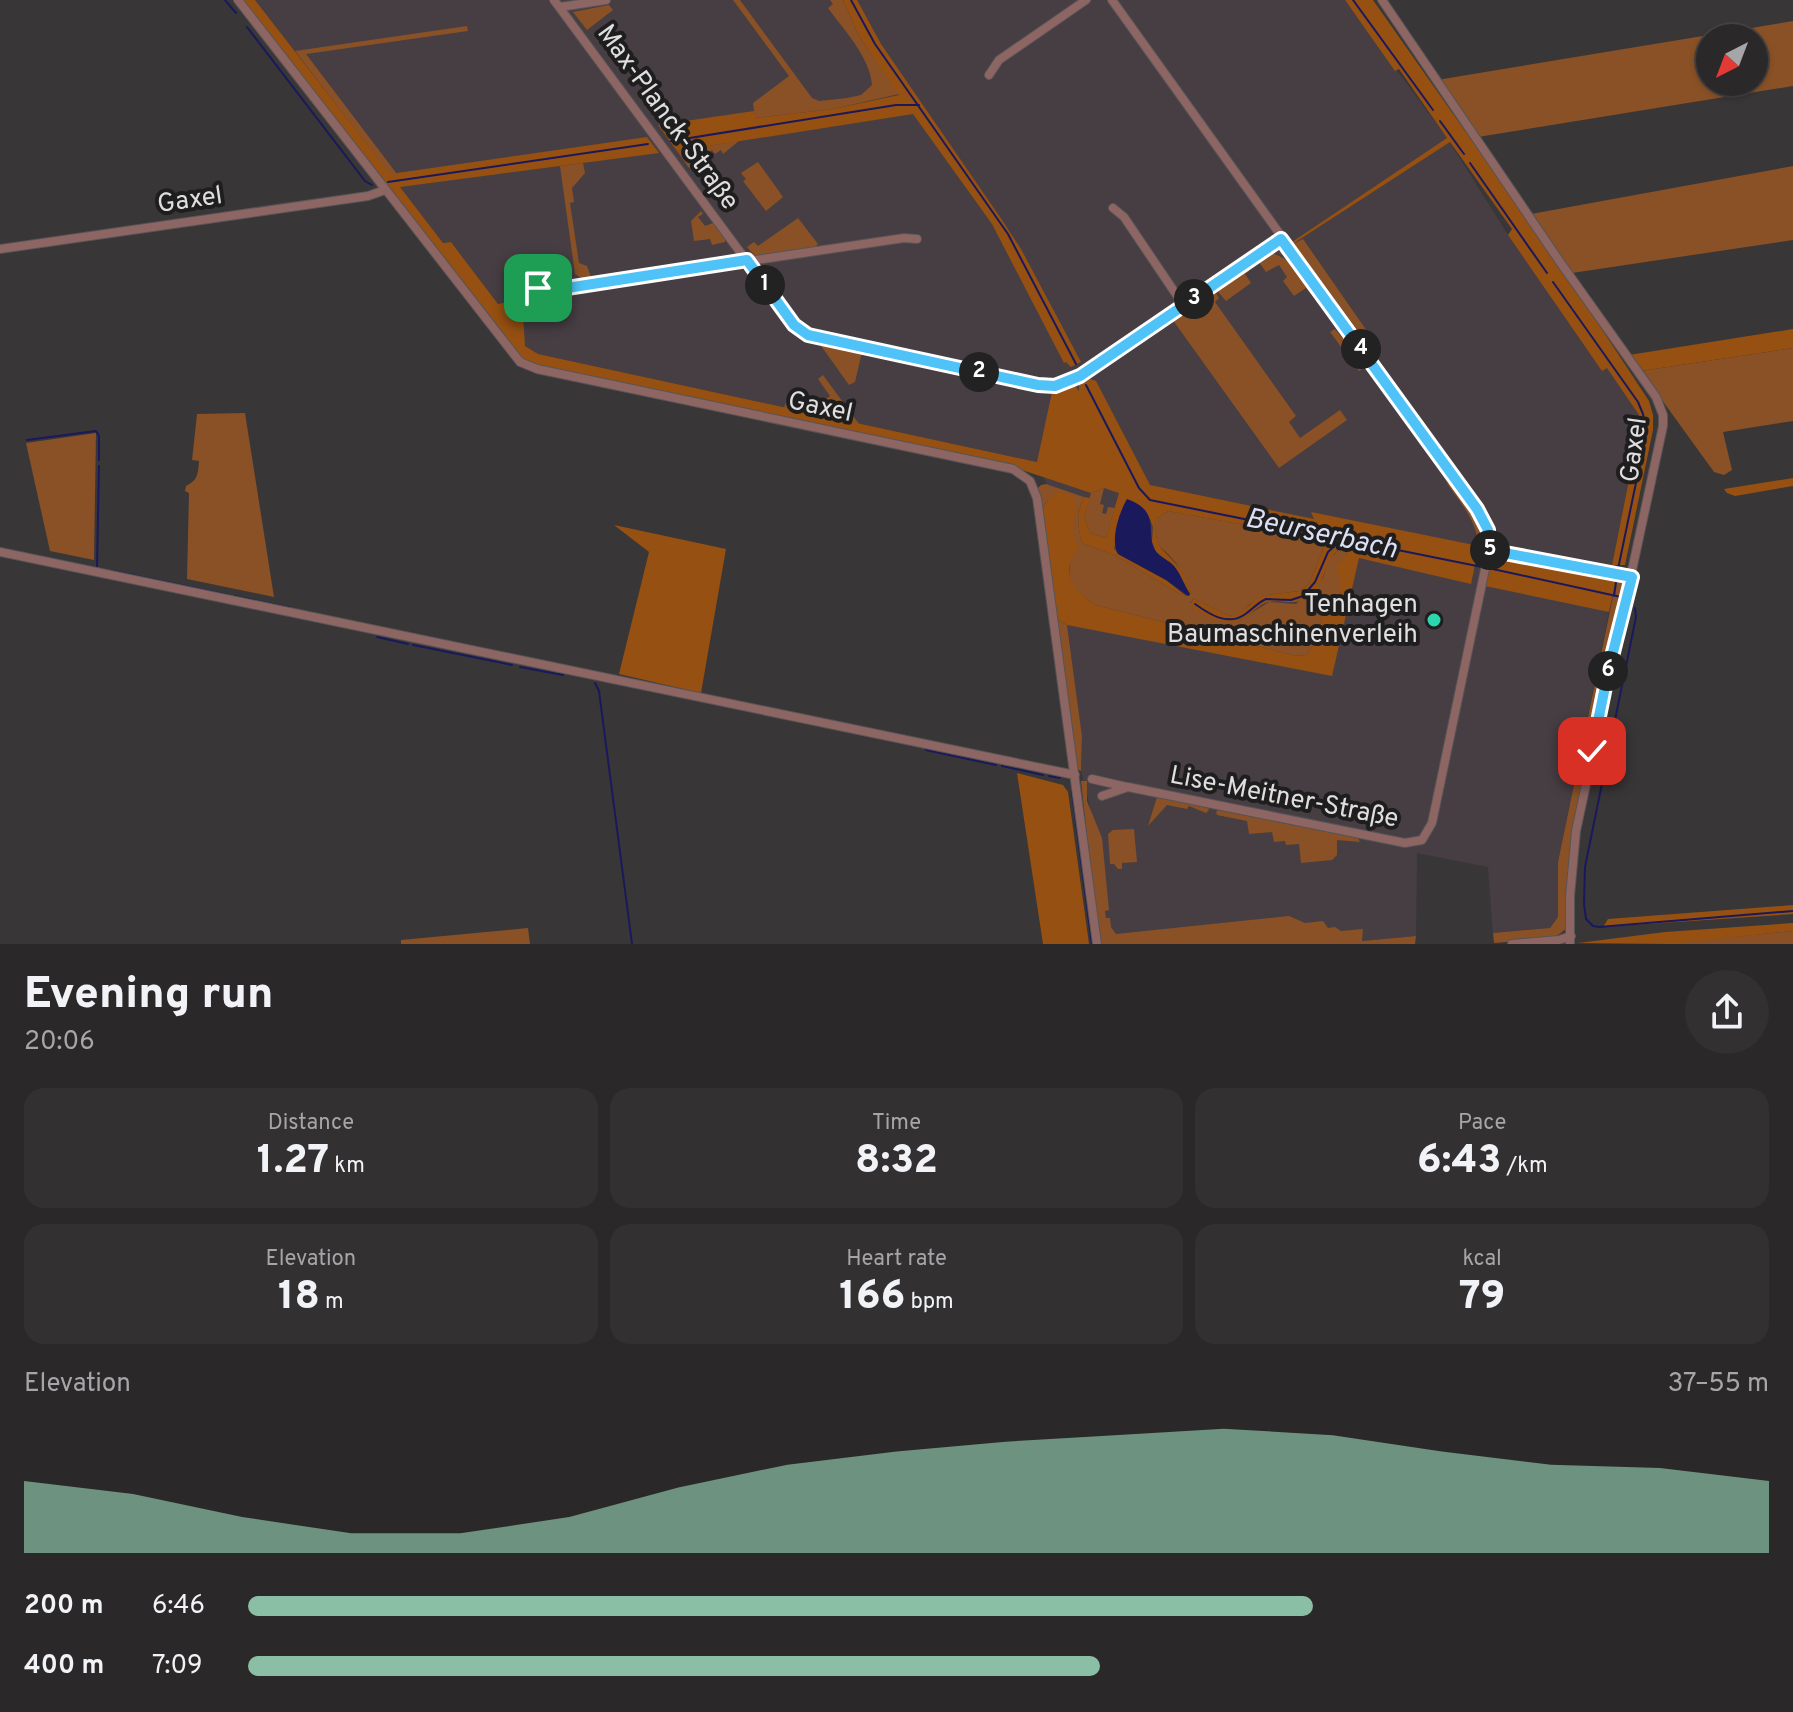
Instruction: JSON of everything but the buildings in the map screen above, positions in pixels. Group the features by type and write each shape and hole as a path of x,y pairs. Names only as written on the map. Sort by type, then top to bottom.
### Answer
{"street":[{"name":"Gaxel","path":"238,0 520,362 1013,469 1023,474 1035,488 1037,498 1097,944"},
{"path":"557,4 606,0"},
{"path":"989,75 999,60 1086,0"},
{"name":"Lise-Meitner-Straße","path":"1092,779 1405,843 1422,840 1432,823 1489,550 1488,530 1477,509 1112,0"},
{"name":"Gaxel","path":"1382,0 1656,397 1663,415 1632,577 1608,672 1576,831 1570,896 1570,940"},
{"name":"Max-Planck-Straße","path":"557,4 794,325 808,335 1048,387 1080,376 1281,239"},
{"name":"Gaxel","path":"0,249 368,196 385,190"},
{"path":"1113,208 1124,217 1184,306"},
{"path":"538,288 554,290 747,260 904,238 917,239"},
{"path":"1489,550 1632,577"},
{"path":"0,552 1075,775"},
{"path":"1102,796 1128,787"},
{"path":"1512,944 1570,940"}],"shaded area":[{"path":"242,0 255,0 390,174 647,137 659,153 400,187 443,243 451,242 498,304 522,299 525,346 538,354 1037,462 1052,392 1074,384 1079,391 1079,385 1090,379 1096,381 1150,485 1314,519 1311,512 1479,546 1471,584 1359,558 1332,676 1067,625 1057,619 1042,509 1060,491 1073,496 1076,509 1073,533 1079,547 1070,565 1070,579 1095,605 1297,656 1307,655 1317,638 1323,613 1341,595 1337,566 1347,555 1345,546 1332,556 1320,584 1310,596 1294,602 1268,602 1240,620 1224,622 1202,614 1190,604 1194,599 1230,616 1239,614 1260,596 1299,591 1309,584 1327,540 1168,511 1156,519 1157,541 1181,570 1190,594 1174,566 1156,552 1150,519 1132,501 1114,548 1118,554 1166,580 1187,597 1117,556 1082,543 1078,520 1084,497 1090,498 1084,516 1090,533 1106,538 1119,493 1104,488 1091,493 1016,468 528,364 518,356"},
{"path":"255,0 1345,0 1447,138 1508,235 1602,370 1607,367 1639,415 1639,430 1611,569 1609,612 1558,862 1558,917 1550,928 1493,933 1488,867 1417,853 1416,936 1331,944 1109,944 1092,815 1081,771 1082,736 1067,625 1058,617 1050,491 1037,462 538,354 525,346 451,242 443,243"},
{"path":"733,0 740,0 812,98 819,101 861,95 872,85 867,64 828,8 833,4 830,0 843,0 859,36 899,94 833,109 755,118 753,103 789,76"},
{"path":"843,0 857,0 881,44 1002,220 1021,249 1081,362 1071,367 1064,363 992,224 913,114 677,151 658,125 754,111 756,118 833,109 899,95 859,36"},
{"path":"1345,0 1373,0 1563,270 1649,401 1653,430 1625,565 1612,565 1639,430 1639,415 1607,368 1602,371 1508,235 1512,229 1450,142 1291,245 1447,138 1399,69 1395,71"},
{"path":"609,5 613,10 587,30 573,12"},
{"path":"1793,21 1793,86 1768,90 1768,25"},
{"path":"467,26 468,31 306,54 397,174 390,175 295,51"},
{"path":"1696,37 1696,96 1731,96 1478,137 1437,80"},
{"path":"739,141 723,154 721,150 715,154 712,150 689,168 677,151"},
{"path":"758,162 783,197 766,211 743,181 746,179 741,173"},
{"path":"583,163 585,173 572,188 574,202 570,203 579,263 587,266 591,277 620,273 618,277 587,282 575,274 560,166"},
{"path":"1793,166 1793,240 1572,273 1531,214"},
{"path":"701,211 703,214 698,217 705,226 713,223 725,242 712,245 710,239 694,241 691,221"},
{"path":"798,218 818,244 815,247 760,256 754,255 747,247 754,242 758,246"},
{"path":"1303,239 1369,334 1363,338 1304,257 1291,245"},
{"path":"1273,253 1287,260 1294,271 1297,269 1286,256 1298,267 1314,291 1313,296 1306,288 1294,296 1283,281 1287,277 1279,265 1266,272 1258,261"},
{"path":"1247,269 1249,271 1245,274 1251,283 1226,301 1216,293 1219,298 1215,302 1296,416 1289,422 1300,438 1340,410 1347,420 1279,468 1172,319 1209,298 1207,296"},
{"path":"762,271 799,321 814,331 1053,380 1041,381 810,332 795,320 763,277"},
{"path":"1335,329 1342,338 1348,337 1367,366 1359,371 1330,332"},
{"path":"1793,329 1793,348 1641,371 1629,355"},
{"path":"819,343 862,352 855,382 849,385"},
{"path":"1793,348 1793,421 1723,432 1732,470 1724,475 1714,472 1641,371"},
{"path":"823,375 859,424 784,408 786,402 812,409 830,396 818,379"},
{"path":"245,413 274,597 187,579 189,493 185,491 198,470 199,461 192,460 197,414"},
{"path":"96,433 94,560 50,551 26,443"},
{"path":"1793,478 1793,486 1735,496 1724,489"},
{"path":"1446,482 1464,498 1477,516 1483,537 1482,561 1477,559 1475,527"},
{"path":"1046,484 1084,497 1078,520 1082,543 1117,556 1181,595 1189,596 1191,592 1176,563 1156,537 1156,519 1168,511 1327,540 1309,584 1299,591 1268,595 1250,604 1239,615 1230,616 1194,599 1190,603 1208,616 1240,620 1269,602 1296,604 1323,578 1328,560 1344,545 1347,555 1341,595 1323,614 1317,638 1307,655 1297,656 1095,605 1077,590 1070,578 1071,528 1075,511 1048,500 1042,509 1037,489"},
{"path":"1104,488 1100,504 1104,505 1102,513 1106,514 1108,507 1115,508 1106,538 1090,533 1084,516 1091,493"},
{"path":"1127,499 1138,504 1149,516 1155,550 1176,569 1190,594 1188,596 1166,580 1118,554 1115,534"},
{"path":"614,525 726,549 701,693 619,674 649,552"},
{"path":"1492,556 1617,577 1609,612 1485,586"},
{"path":"1617,577 1627,588 1603,683 1570,846 1566,929 1554,938 1494,943 1493,933 1550,928 1558,917 1558,862"},
{"path":"1057,619 1067,625 1082,736 1081,771 1077,769"},
{"path":"1017,773 1063,785 1068,792 1089,944 1043,944"},
{"path":"1081,781 1087,781 1087,801 1102,838 1109,910 1105,911 1106,918 1110,918 1116,934 1289,916 1305,923 1323,921 1328,928 1335,927 1341,931 1363,929 1362,941 1416,936 1415,944 1099,944"},
{"path":"1157,797 1209,810 1206,813 1189,806 1187,809 1167,805 1148,826"},
{"path":"1218,810 1358,838 1360,842 1337,840 1337,855 1332,860 1301,863 1299,844 1274,842 1272,832 1249,834 1247,821 1217,815"},
{"path":"1134,829 1137,862 1122,863 1122,869 1118,869 1110,864 1108,834 1113,830"},
{"path":"1793,905 1793,914 1603,927 1608,919"},
{"path":"1793,923 1793,931 1670,944 1578,943 1665,932"},
{"path":"528,928 530,944 401,944 401,940"},
{"path":"1793,931 1793,944 1670,944 1670,943"}],"waterway":[{"path":"225,0 236,13"},
{"name":"Beurserbach","path":"851,0 875,44 1008,234 1076,364"},
{"path":"1353,0 1433,110"},
{"path":"247,27 365,181 372,185"},
{"path":"671,141 896,105 919,105"},
{"path":"1440,121 1464,154"},
{"path":"388,182 648,144"},
{"path":"1470,163 1547,273"},
{"path":"1553,282 1638,402 1643,414 1646,435 1618,569"},
{"name":"Beurserbach","path":"1086,385 1139,488 1150,500 1482,567"},
{"path":"27,440 96,431 99,436 99,460"},
{"path":"97,567 99,466"},
{"path":"1195,604 1212,615 1231,619 1244,615 1266,599 1291,600 1303,596 1315,582 1328,552 1342,539"},
{"name":"Beurserbach","path":"1488,568 1621,597"},
{"path":"113,571 228,595"},
{"path":"1614,596 1616,582"},
{"path":"234,596 291,608"},
{"name":"Beurserbach","path":"1635,608 1636,617 1585,867 1586,919 1599,927 1793,911"},
{"path":"377,637 408,644"},
{"path":"413,645 512,665"},
{"path":"520,667 563,675"},
{"path":"595,683 599,691 632,944"},
{"path":"926,750 996,765"},
{"path":"1002,766 1043,775"},
{"path":"1049,776 1060,778"},
{"path":"1072,791 1092,944"}],"place":[{"name":"Tenhagen Baumaschinenverleih","path":"1434,620"}],"route":[{"path":"538,288 554,290 747,260 798,330 808,335 1048,387 1080,376 1281,239 1477,509 1488,530 1489,550 1632,577 1592,751"}]}
